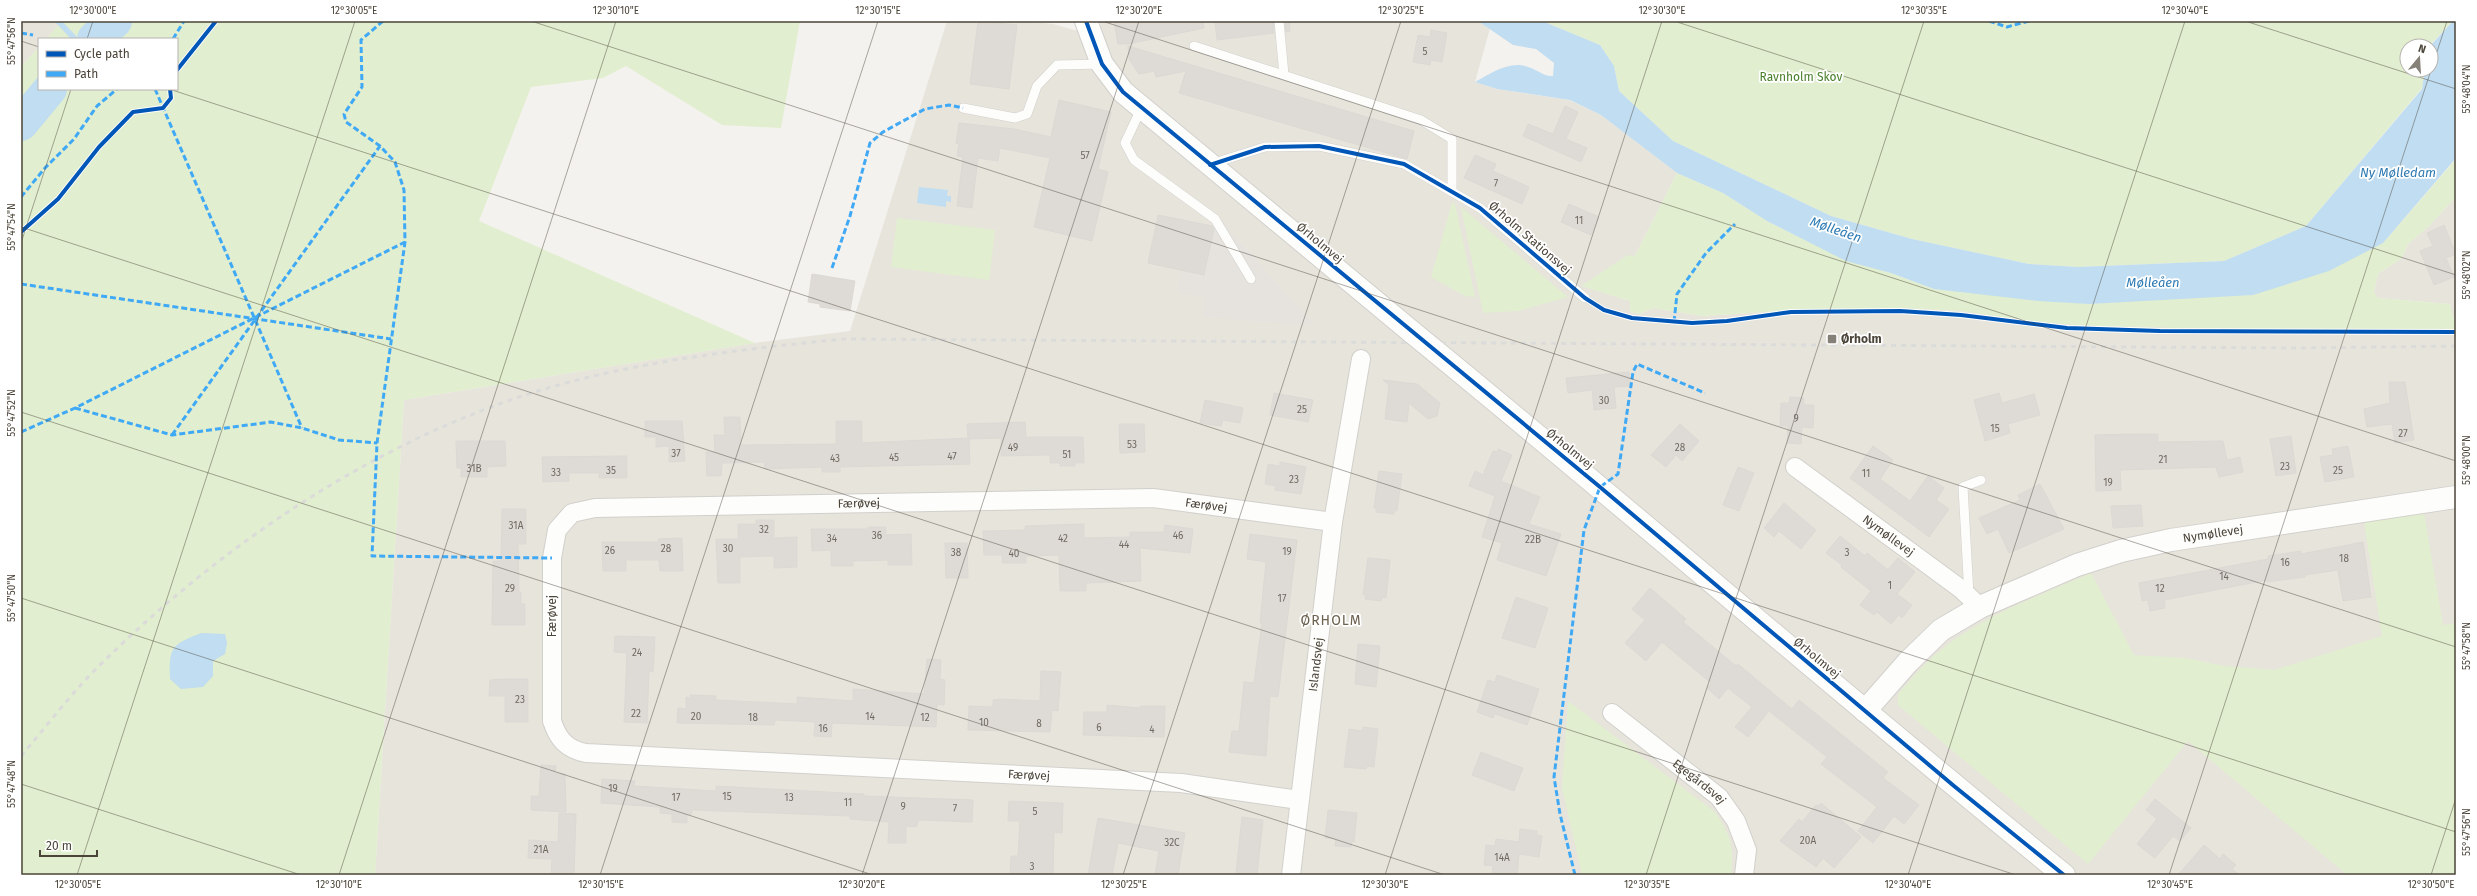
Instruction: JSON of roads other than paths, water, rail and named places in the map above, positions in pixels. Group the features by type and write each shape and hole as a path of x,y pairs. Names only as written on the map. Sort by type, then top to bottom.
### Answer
{"street":[{"name":"Ørholmvej","path":"1086,21 1102,64 1122,92 1600,487 1865,711 2064,875"},
{"name":"Islandsvej","path":"1291,875 1333,522 1361,360"},
{"name":"Nymøllevej","path":"1795,467 1975,602"},
{"name":"Nymøllevej","path":"1865,711 1908,662 1941,630 1975,602 2077,565 2121,551 2171,540 2456,497"},
{"name":"Færøvej","path":"1299,800 1181,783 586,753 569,748 557,737 552,721 552,558 557,530 572,513 595,508 1153,498 1333,522"},
{"name":"Egegårdsvej","path":"1612,713 1719,797 1736,821 1746,850 1744,875"}],"lane":[{"path":"1279,21 1284,75"},
{"path":"1194,46 1420,120 1452,139 1452,192"},
{"path":"963,108 1015,118 1027,114 1037,86 1057,66 1102,64"},
{"path":"1142,107 1125,143 1134,160 1215,219 1251,279"},
{"name":"Ørholm Stationsvej","path":"1210,165 1265,148 1319,146 1404,164 1480,208 1585,298"},
{"path":"1975,602 1963,487 1981,480"}],"water":[{"name":"Ny Mølledam","path":"1478,21 1542,21 1600,45 1614,66 1619,91 1673,141 1831,216 1912,239 2029,264 2078,267 2224,261 2306,226 2422,89 2424,78 2439,78 2439,38 2437,38 2453,21 2456,21 2456,158 2383,243 2329,271 2253,295 2089,304 2038,301 1934,289 1891,273 1846,261 1767,221 1723,193 1677,173 1601,115 1570,100 1497,89 1475,82 1502,68 1516,65 1534,69 1545,75 1553,76 1554,63 1536,49 1513,45"},
{"path":"919,187 948,190 947,196 951,196 951,202 946,201 946,207 917,203"},
{"path":"201,633 225,634 227,643 225,654 213,661 213,676 203,687 181,689 170,679 171,654 178,644"}],"waterway":[{"path":"58,21 74,38"},
{"name":"Mølleåen","path":"95,38 115,21"},
{"name":"Mølleåen","path":"21,124 49,90"}],"railway":[{"path":"21,756 86,679 143,624 193,582 246,541 300,504 358,469 416,439 477,413 538,391 651,364 729,352 845,339 2301,348 2456,346"}],"place":[{"name":"Ørholm","path":"1832,339"}],"district":[{"name":"ØRHOLM","path":"1331,620"}],"park label":[{"name":"Ravnholm Skov","path":"1801,77"}]}
